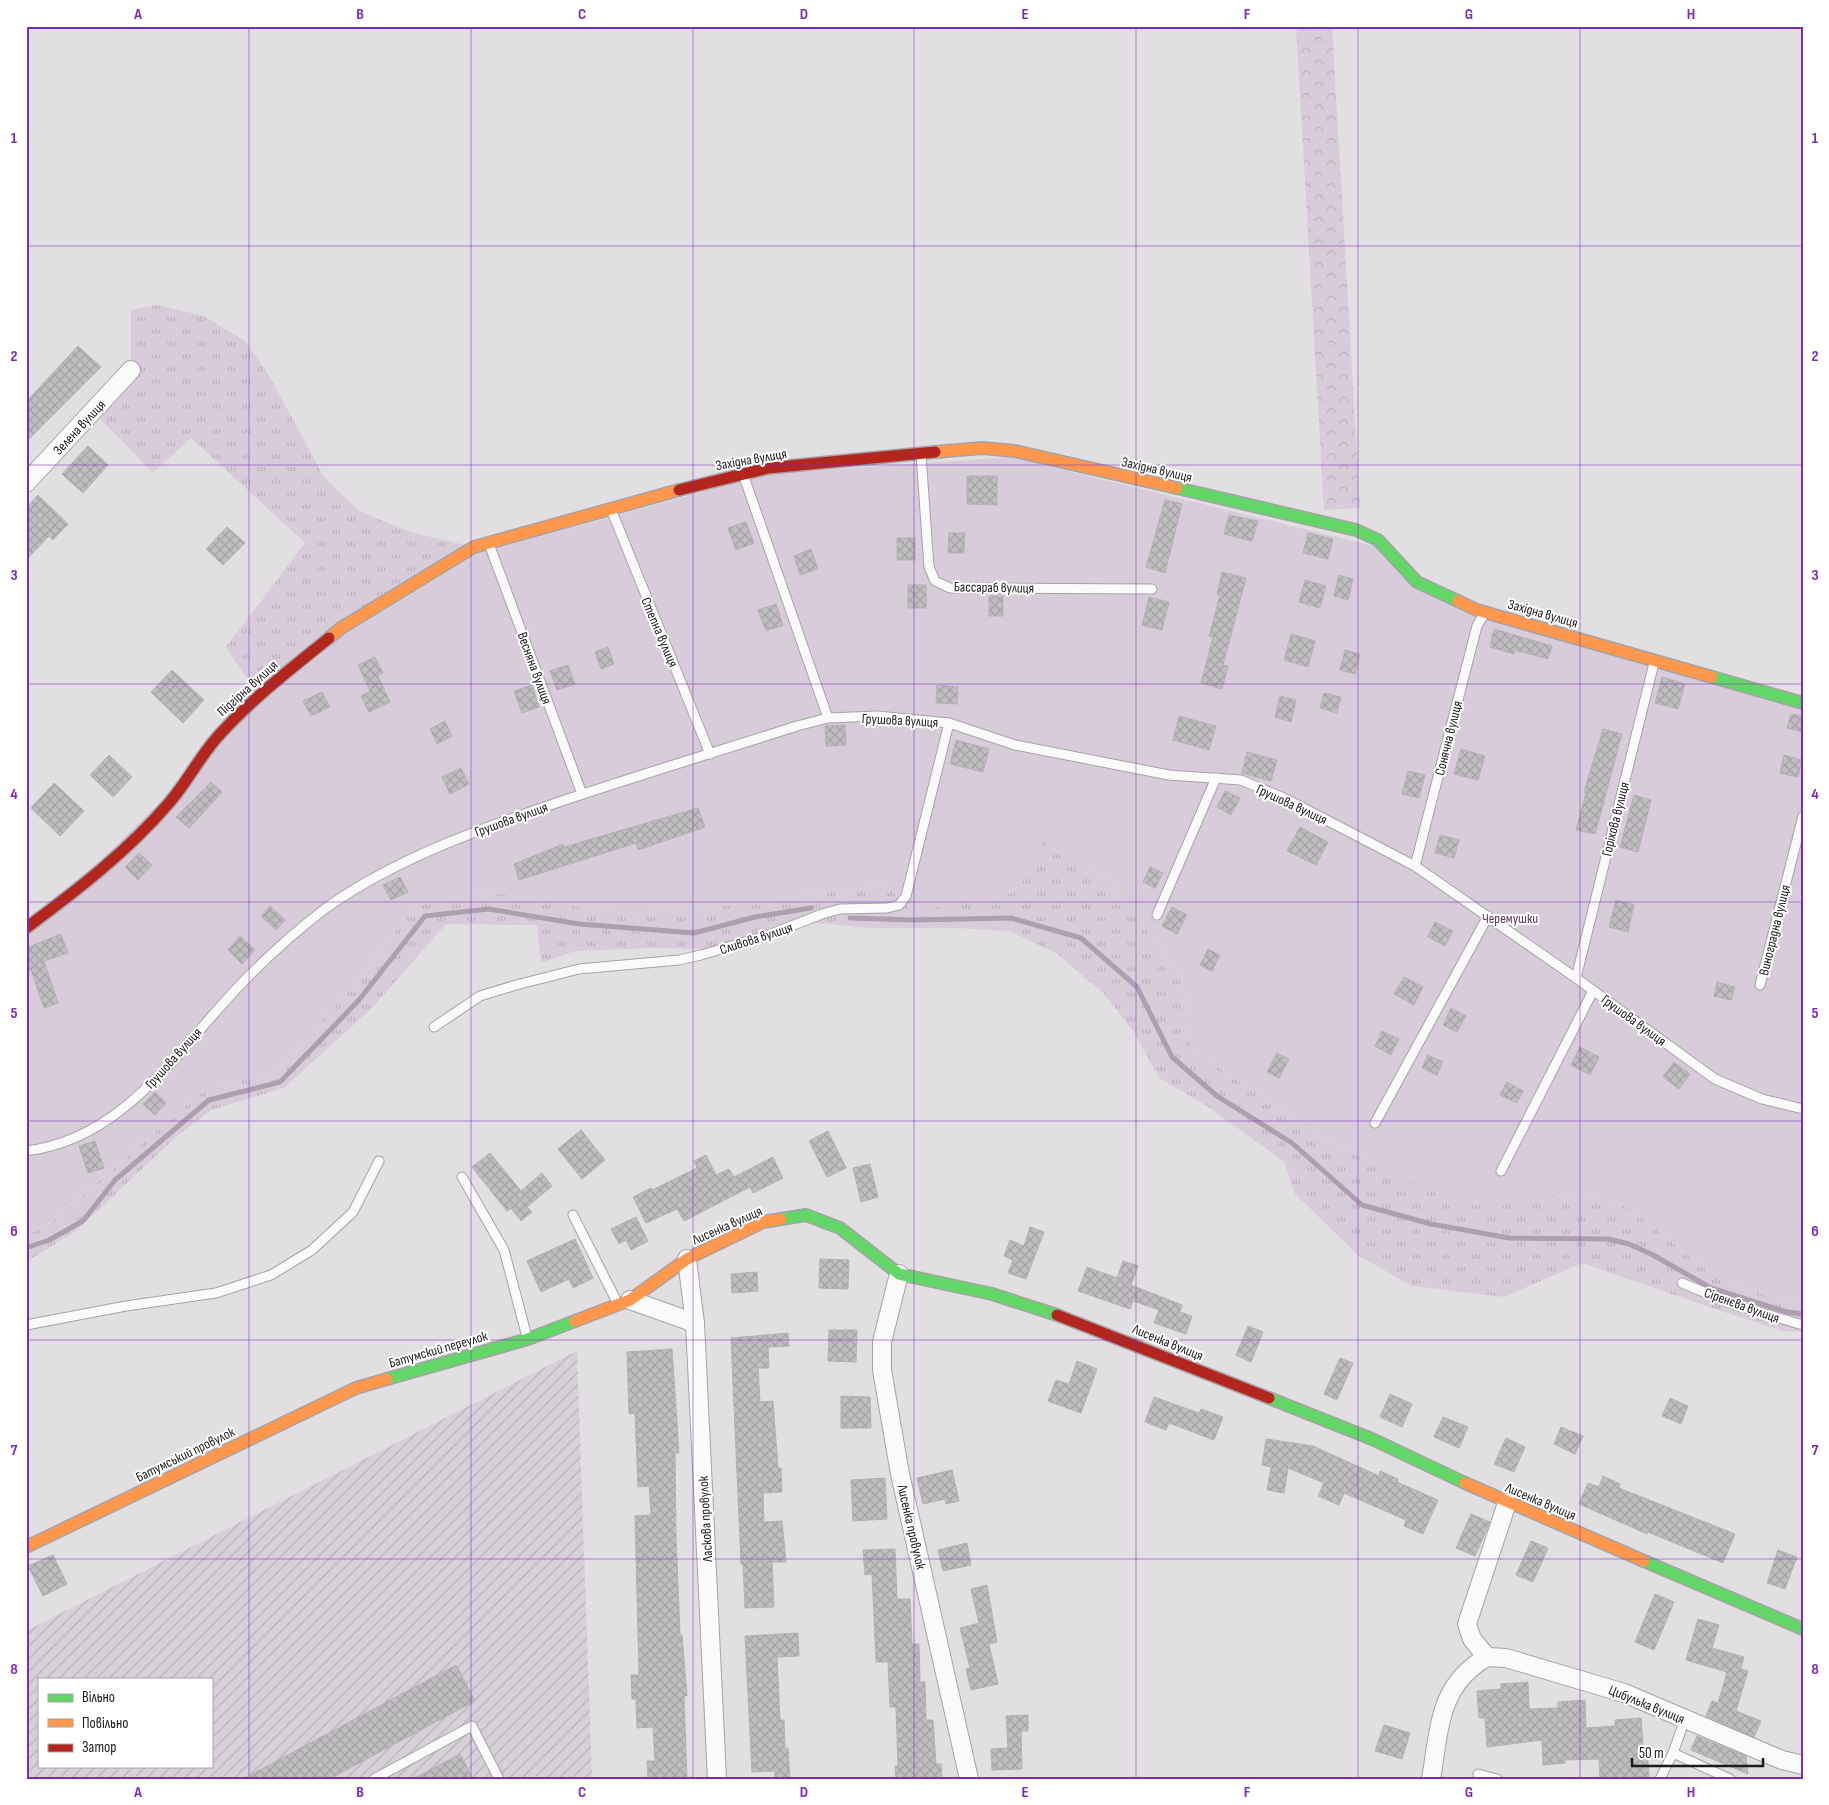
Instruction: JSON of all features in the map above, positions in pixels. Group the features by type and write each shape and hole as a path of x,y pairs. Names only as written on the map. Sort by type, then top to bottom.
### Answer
{"street":[{"name":"Зелена вулиця","path":"26,483 131,370"},
{"name":"Західна вулиця","path":"474,547 768,468 982,448 1014,451 1356,530 1378,540 1418,582 1485,613 1803,703"},
{"name":"Підгірна вулиця","path":"26,928 68,898 124,848 169,803 220,734 258,696 341,628 474,547"},
{"name":"Лисенка вулиця","path":"528,1339 624,1303 687,1259 763,1222 806,1215 840,1228 898,1274 992,1294 1078,1322 1372,1440 1507,1503 1803,1628"},
{"name":"Ласкова провулок","path":"687,1259 695,1323 717,1779"},
{"name":"Лисенка провулок","path":"898,1274 882,1342 882,1370 900,1474 969,1779"},
{"path":"624,1303 695,1323"},
{"name":"Батумский переулок","path":"356,1388 528,1339"},
{"name":"Батумський провулок","path":"26,1547 356,1388"},
{"path":"1431,1779 1444,1706 1456,1682 1471,1666 1488,1656 1472,1639 1467,1624 1507,1503"},
{"name":"Цибулька вулиця","path":"1488,1656 1506,1658 1624,1693 1782,1760 1803,1765"}],"lane":[{"name":"Бассараб вулиця","path":"921,455 929,567 935,581 950,588 1152,589"},
{"path":"742,474 828,718"},
{"name":"Степна вулиця","path":"611,509 710,754"},
{"name":"Весняна вулиця","path":"489,542 582,794"},
{"name":"Сонячна вулиця","path":"1415,866 1477,626 1485,613"},
{"name":"Горіхова вулиця","path":"1576,978 1654,660"},
{"name":"Грушова вулиця","path":"26,1151 74,1139 110,1120 142,1093 242,983 291,935 328,907 368,883 444,844 582,794 797,726 828,718 877,716 949,723 1025,747 1169,775 1241,780 1286,799 1415,866 1594,990 1715,1079 1762,1099 1803,1109"},
{"name":"Сливова вулиця","path":"434,1027 480,996 516,985 579,969 679,960 766,936 831,912 898,905 906,896 949,723"},
{"path":"1157,915 1216,778"},
{"name":"Виноградна вулиця","path":"1760,985 1803,816"},
{"path":"1375,1124 1488,916"},
{"path":"1501,1171 1594,990"},
{"path":"26,1325 126,1306 216,1292 271,1275 312,1250 353,1212 379,1161"},
{"path":"462,1177 504,1250 528,1339"},
{"path":"573,1215 624,1303"},
{"name":"Сіренєва вулиця","path":"1682,1283 1735,1305 1803,1325"},
{"path":"1660,1779 1673,1753 1685,1719"},
{"path":"374,1779 472,1726 499,1779"},
{"path":"1673,1753 1730,1779"},
{"path":"1478,1774 1497,1779"}],"shaded area":[{"path":"577,1351 592,1779 26,1779 26,1631"}],"green space":[{"path":"1296,26 1332,26 1360,508 1324,510"},
{"path":"157,305 204,316 245,341 270,377 324,477 359,511 410,532 474,547 258,696 226,647 305,543 191,438 153,473 93,411 131,370 131,310"},
{"name":"Черемушки","path":"1011,457 1374,546 1412,587 1803,709 1803,1301 1779,1299 1721,1280 1628,1207 1568,1193 1465,1207 1339,1147 1192,1050 1182,978 1108,877 1045,839 1017,892 913,912 885,885 693,910 621,913 496,893 418,903 350,990 273,1071 203,1091 42,1229 26,1234 26,935 260,703 347,633 479,553 768,474"},
{"path":"1045,838 1108,877 1182,978 1192,1050 1339,1147 1465,1206 1568,1193 1628,1207 1721,1280 1779,1299 1803,1301 1803,1332 1783,1331 1582,1263 1504,1297 1412,1286 1359,1256 1295,1194 1284,1162 1207,1106 1159,1078 1134,1032 1103,993 1056,953 1009,931 958,928 871,928 816,923 703,949 649,948 575,951 541,963 537,925 446,924 371,1009 284,1088 211,1110 177,1136 76,1231 26,1262 26,1234 43,1229 203,1091 273,1071 350,990 418,903 496,893 621,913 693,910 885,885"}],"building":[{"path":"78,346 101,367 26,442 26,402"},
{"path":"88,446 108,465 83,493 62,474"},
{"path":"967,476 997,476 997,505 967,504"},
{"path":"38,495 68,524 53,540 49,536 26,560 26,508"},
{"path":"1165,500 1182,504 1165,573 1146,567"},
{"path":"1229,515 1258,521 1252,541 1224,534"},
{"path":"746,522 754,543 736,550 728,528"},
{"path":"227,527 245,543 223,565 206,549"},
{"path":"949,533 965,533 964,553 948,553"},
{"path":"1308,533 1333,539 1328,559 1303,553"},
{"path":"897,538 915,538 915,560 897,560"},
{"path":"811,549 818,569 800,575 794,556"},
{"path":"1222,572 1246,578 1223,665 1228,666 1222,689 1201,683 1213,637 1209,636 1220,595 1217,594"},
{"path":"1339,575 1353,579 1348,600 1334,596"},
{"path":"1305,580 1326,586 1320,608 1299,602"},
{"path":"908,585 926,585 926,608 908,608"},
{"path":"989,596 1003,596 1003,616 989,616"},
{"path":"1149,597 1169,602 1162,630 1142,625"},
{"path":"776,604 783,625 766,631 758,610"},
{"path":"1494,629 1552,646 1548,659 1515,650 1514,654 1490,647"},
{"path":"1291,634 1315,641 1308,667 1284,660"},
{"path":"608,647 614,664 601,669 595,652"},
{"path":"1345,650 1360,654 1355,674 1340,670"},
{"path":"375,657 383,673 378,676 390,702 369,712 361,696 370,691 358,665"},
{"path":"568,665 575,684 557,690 550,671"},
{"path":"172,670 204,700 183,723 151,692"},
{"path":"1662,677 1685,684 1678,709 1655,703"},
{"path":"532,685 539,707 522,713 514,691"},
{"path":"937,685 958,687 957,704 936,703"},
{"path":"322,692 330,707 311,716 303,701"},
{"path":"1324,693 1341,697 1337,713 1320,708"},
{"path":"1280,696 1296,700 1291,722 1275,717"},
{"path":"1791,714 1803,716 1803,732 1787,728"},
{"path":"1179,716 1216,726 1209,750 1173,740"},
{"path":"445,721 452,736 437,744 430,729"},
{"path":"845,725 846,745 826,746 825,726"},
{"path":"1603,729 1622,734 1595,834 1576,830 1586,793 1584,792"},
{"path":"956,740 989,749 983,772 950,764"},
{"path":"1461,749 1485,756 1478,780 1454,774"},
{"path":"1247,752 1277,760 1271,781 1242,773"},
{"path":"109,755 132,777 113,797 90,775"},
{"path":"1784,755 1802,760 1798,777 1780,773"},
{"path":"461,768 469,784 450,794 442,777"},
{"path":"1408,771 1425,775 1419,798 1402,794"},
{"path":"211,782 222,792 189,828 176,817"},
{"path":"54,783 84,811 60,836 31,808"},
{"path":"1225,791 1240,798 1231,815 1217,807"},
{"path":"1634,795 1651,800 1638,852 1620,847"},
{"path":"698,808 705,827 638,850 636,843 519,880 514,864 563,844 564,847"},
{"path":"1300,827 1328,842 1316,865 1287,851"},
{"path":"1440,835 1459,840 1454,858 1435,853"},
{"path":"139,853 152,865 138,880 125,867"},
{"path":"1150,867 1163,873 1155,888 1143,882"},
{"path":"400,877 408,892 391,900 383,885"},
{"path":"1616,900 1634,905 1628,932 1609,927"},
{"path":"270,906 285,920 276,930 261,916"},
{"path":"1172,907 1187,915 1177,934 1162,926"},
{"path":"1435,922 1453,931 1445,946 1428,937"},
{"path":"61,934 68,953 44,961 58,1003 44,1008 31,970 26,972 26,948"},
{"path":"240,936 255,950 242,964 228,950"},
{"path":"1208,949 1220,955 1212,971 1200,965"},
{"path":"1404,977 1423,987 1414,1005 1394,994"},
{"path":"1717,982 1735,987 1731,1000 1714,996"},
{"path":"1451,1008 1466,1016 1457,1032 1443,1025"},
{"path":"1382,1031 1399,1039 1391,1055 1375,1046"},
{"path":"1580,1047 1599,1057 1590,1075 1571,1065"},
{"path":"1277,1053 1289,1059 1279,1078 1267,1072"},
{"path":"1428,1055 1443,1062 1437,1075 1422,1068"},
{"path":"1674,1062 1690,1074 1679,1089 1663,1077"},
{"path":"1507,1082 1523,1091 1517,1103 1500,1095"},
{"path":"155,1092 166,1103 155,1115 143,1104"},
{"path":"581,1130 605,1160 582,1179 558,1149"},
{"path":"828,1131 846,1168 827,1177 809,1141"},
{"path":"95,1141 104,1168 88,1173 79,1146"},
{"path":"490,1153 521,1191 542,1173 552,1186 527,1207 532,1212 521,1221 511,1208 507,1211 472,1167"},
{"path":"706,1155 716,1175 729,1169 734,1177 773,1157 783,1178 753,1193 750,1187 684,1221 677,1209 646,1223 633,1197 697,1168 694,1161"},
{"path":"870,1164 878,1197 861,1202 853,1168"},
{"path":"636,1217 648,1241 631,1250 626,1240 619,1244 611,1229"},
{"path":"1030,1227 1044,1232 1026,1279 1008,1273 1013,1260 1004,1256 1010,1240 1024,1246"},
{"path":"575,1239 593,1278 573,1288 569,1279 541,1292 527,1261"},
{"path":"820,1259 849,1260 848,1289 819,1288"},
{"path":"1123,1261 1138,1266 1131,1285 1182,1305 1180,1312 1192,1316 1186,1334 1154,1323 1159,1310 1133,1301 1130,1309 1078,1291 1087,1267 1117,1278"},
{"path":"757,1272 758,1291 732,1293 731,1274"},
{"path":"1248,1326 1263,1332 1251,1362 1236,1355"},
{"path":"829,1330 857,1330 856,1362 828,1361"},
{"path":"788,1333 789,1346 768,1347 769,1368 758,1368 760,1402 773,1401 778,1468 781,1468 782,1492 763,1493 764,1522 782,1521 786,1562 772,1562 774,1607 745,1608 743,1564 741,1564 731,1338"},
{"path":"672,1349 679,1453 675,1453 676,1536 680,1635 682,1635 687,1696 684,1696 687,1779 648,1779 647,1761 655,1761 653,1727 637,1728 636,1699 632,1699 631,1675 639,1675 635,1516 651,1515 649,1486 638,1487 635,1413 629,1414 627,1352"},
{"path":"1340,1358 1353,1363 1337,1400 1324,1394"},
{"path":"1077,1361 1097,1369 1081,1413 1048,1401 1056,1380 1069,1384"},
{"path":"1390,1394 1412,1404 1402,1427 1380,1417"},
{"path":"841,1396 870,1397 871,1428 841,1428"},
{"path":"1154,1397 1199,1413 1201,1409 1223,1417 1214,1440 1169,1423 1166,1430 1145,1422"},
{"path":"1670,1398 1688,1406 1681,1424 1662,1416"},
{"path":"1443,1417 1468,1427 1459,1448 1434,1437"},
{"path":"1561,1427 1583,1436 1575,1454 1554,1444"},
{"path":"1506,1438 1525,1447 1514,1472 1494,1464"},
{"path":"1266,1439 1313,1446 1379,1476 1380,1471 1398,1479 1397,1482 1438,1500 1423,1534 1404,1526 1406,1520 1344,1493 1339,1505 1318,1496 1324,1483 1288,1468 1284,1493 1267,1490 1271,1467 1262,1465"},
{"path":"952,1470 959,1501 946,1504 945,1499 923,1504 917,1478"},
{"path":"1603,1476 1620,1484 1619,1488 1735,1534 1723,1563 1648,1532 1647,1534 1579,1504 1588,1483 1599,1487"},
{"path":"885,1478 887,1519 853,1521 851,1480"},
{"path":"1471,1514 1490,1522 1475,1556 1456,1548"},
{"path":"1531,1541 1548,1548 1533,1582 1516,1575"},
{"path":"967,1543 971,1565 943,1571 938,1550"},
{"path":"895,1549 897,1599 910,1599 912,1644 919,1644 920,1682 925,1682 926,1720 933,1720 936,1764 941,1764 942,1779 896,1779 895,1766 898,1766 896,1707 890,1707 888,1662 876,1662 872,1574 865,1575 863,1550"},
{"path":"1778,1550 1797,1557 1785,1589 1767,1583"},
{"path":"53,1555 67,1584 43,1596 28,1566"},
{"path":"987,1585 997,1642 989,1644 998,1684 971,1690 966,1669 970,1668 960,1628 979,1623 971,1589"},
{"path":"1655,1594 1674,1602 1654,1650 1635,1642"},
{"path":"1698,1619 1719,1625 1712,1648 1744,1657 1741,1669 1748,1671 1736,1711 1761,1721 1754,1737 1706,1716 1712,1701 1718,1703 1727,1672 1686,1660"},
{"path":"798,1633 799,1656 777,1657 780,1720 784,1720 785,1748 788,1748 790,1779 775,1779 775,1771 752,1772 745,1636"},
{"path":"456,1665 475,1701 329,1779 243,1779"},
{"path":"1528,1682 1529,1709 1558,1708 1558,1702 1585,1700 1586,1728 1615,1726 1615,1720 1641,1718 1643,1746 1647,1746 1649,1777 1600,1779 1599,1759 1565,1760 1565,1763 1543,1765 1542,1740 1487,1747 1485,1718 1479,1718 1477,1691 1501,1689 1501,1684"},
{"path":"1028,1715 1028,1731 1021,1731 1022,1769 992,1770 991,1749 1008,1748 1006,1716"},
{"path":"1384,1725 1410,1733 1402,1759 1375,1751"},
{"path":"1697,1736 1746,1756 1748,1774 1691,1750"},
{"path":"460,1754 473,1779 413,1779"}],"waterway":[{"path":"26,1248 49,1240 83,1221 115,1180 209,1100 280,1082 359,1000 425,916 489,909 579,924 694,933 755,917 811,908"},
{"path":"850,918 913,920 1011,918 1081,938 1137,987 1172,1057 1217,1096 1292,1143 1362,1205 1431,1224 1509,1238 1608,1239 1629,1244 1653,1255 1711,1288 1787,1312 1803,1314"}],"traffic: fast":[{"path":"1177,488 1356,530 1378,540 1417,582 1458,601"},
{"path":"1712,677 1803,703"},
{"path":"781,1219 806,1215 840,1228 899,1274 992,1294 1057,1315"},
{"path":"387,1379 528,1339 575,1321"},
{"path":"1269,1398 1372,1439 1465,1483"},
{"path":"1644,1561 1803,1629"}],"traffic: slow":[{"path":"935,452 982,448 1015,451 1177,488"},
{"path":"329,638 341,628 474,547 679,490"},
{"path":"1458,601 1477,610 1712,677"},
{"path":"575,1321 630,1300 687,1259 763,1222 781,1219"},
{"path":"26,1547 356,1388 387,1379"},
{"path":"1465,1483 1644,1561"}],"traffic: jam":[{"path":"679,490 768,468 935,452"},
{"path":"26,928 82,885 136,838 169,803 221,733 274,683 329,638"},
{"path":"1057,1315 1269,1398"}]}
